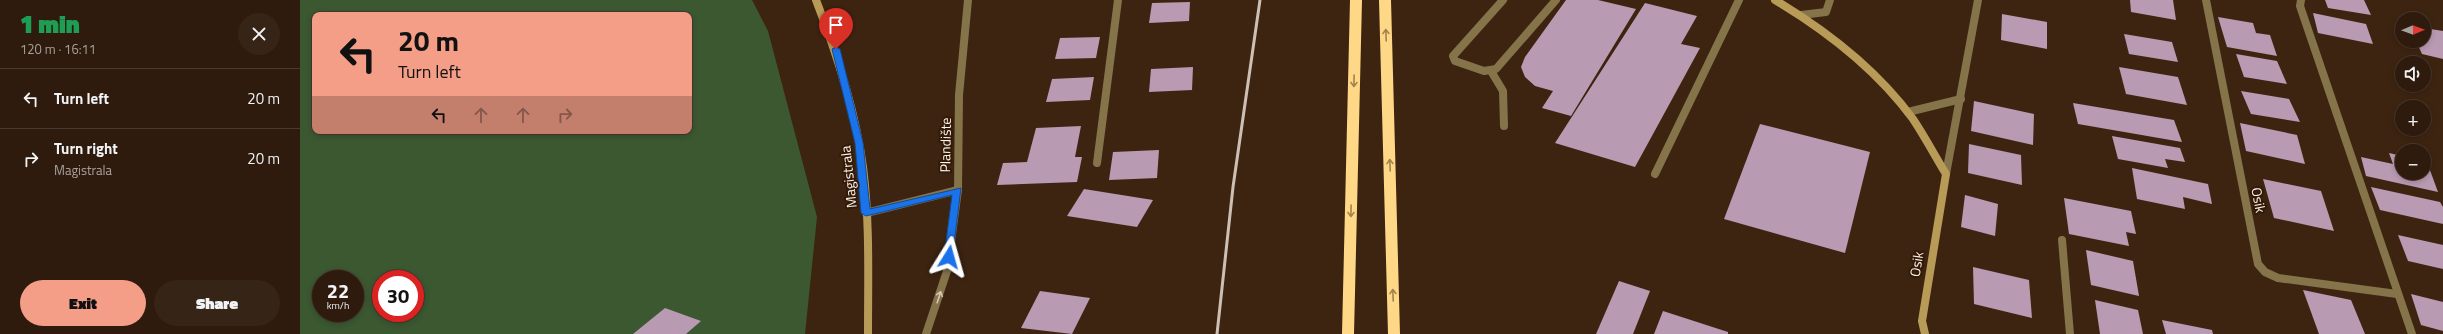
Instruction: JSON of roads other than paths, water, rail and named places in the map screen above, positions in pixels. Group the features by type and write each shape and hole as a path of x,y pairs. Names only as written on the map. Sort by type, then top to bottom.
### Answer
{"highway":[{"path":"1348,334 1356,0"},
{"path":"1385,0 1394,334"}],"main road":[{"name":"Magistrala","path":"816,0 836,49 859,143 866,213 868,334"},
{"path":"1774,0 1801,15 1836,40 1865,66 1908,112 1946,174"},
{"name":"Osik","path":"1925,334 1922,321 1946,174"}],"street":[{"name":"Plandište","path":"926,334 947,271 958,190 959,96 968,0"},
{"path":"1097,162 1118,0"},
{"path":"1503,0 1453,56 1455,61 1491,71 1501,82 1504,92 1504,126"},
{"path":"1491,71 1496,69 1556,0"},
{"path":"1655,174 1739,0"},
{"path":"1801,15 1826,12 1830,0"},
{"name":"Osik","path":"1946,174 1962,99 1978,0"},
{"name":"Osik","path":"2206,0 2258,264 2265,272 2278,278 2397,294"},
{"path":"2301,0 2300,6 2397,294 2412,334"},
{"path":"1908,112 1962,99"},
{"path":"866,213 958,190"},
{"path":"2062,240 2070,334"}],"railway":[{"path":"1217,334 1233,187 1260,0"}]}
